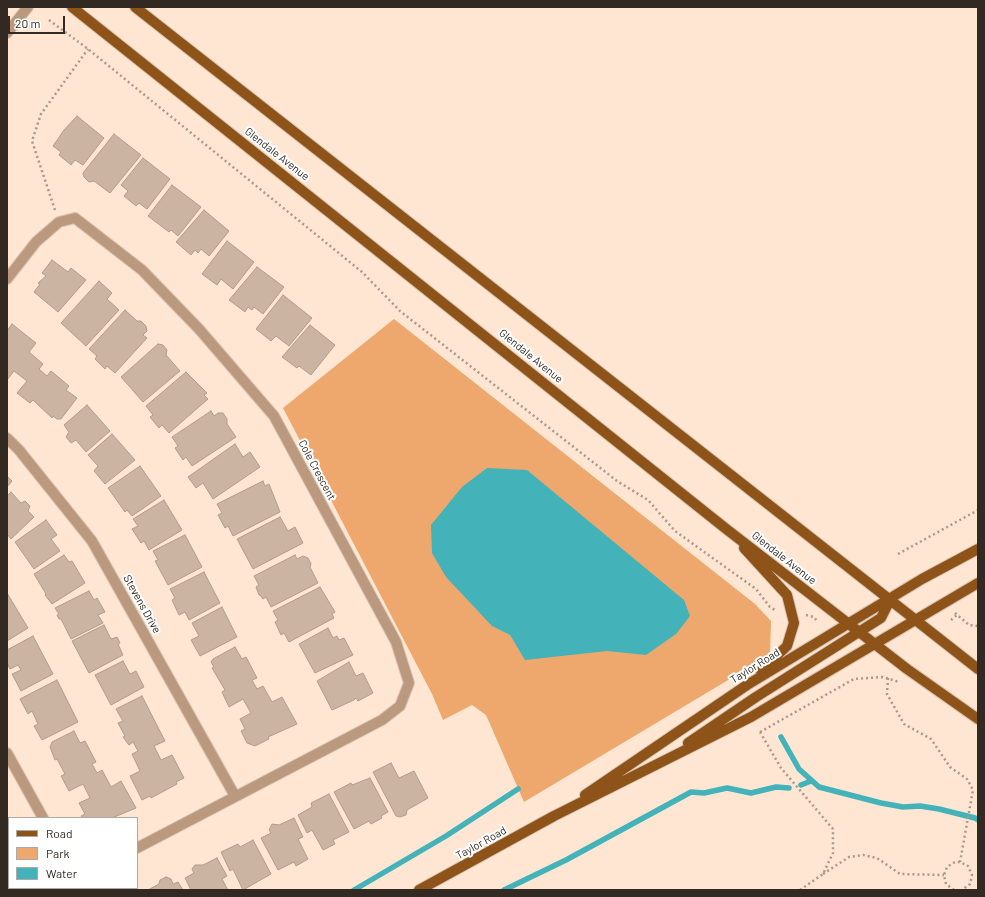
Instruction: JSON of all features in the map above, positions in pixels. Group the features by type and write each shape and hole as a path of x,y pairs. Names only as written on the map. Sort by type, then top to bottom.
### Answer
{"main road":[{"name":"Glendale Avenue","path":"72,7 725,528 860,632 978,719"},
{"path":"135,7 916,621 978,668"},
{"path":"725,528 787,595 794,623 787,646 747,685"},
{"name":"Taylor Road","path":"554,816 747,685 890,600 922,579 978,549"},
{"name":"Taylor Road","path":"419,890 554,816 751,717 916,621 944,602 978,583"},
{"path":"650,769 756,697 881,618 890,600"}],"street":[{"path":"7,33 28,7"},
{"name":"Cole Crescent","path":"58,222 75,218 142,270 198,329 274,416 396,642 409,683 400,706 382,720 235,796"},
{"path":"7,279 36,242 58,222"},
{"name":"Stevens Drive","path":"7,438 19,450 92,541 235,796"},
{"path":"7,753 42,817"},
{"path":"138,847 235,796"}],"path":[{"path":"49,20 88,49 362,272 400,311 617,481 648,500 675,531 756,589 770,607 777,611"},
{"path":"58,222 44,172 32,141 41,114 88,49"},
{"path":"898,554 978,510"},
{"path":"805,615 814,616 817,621"},
{"path":"952,620 957,615 969,624 978,626"},
{"path":"823,874 834,853 833,829 781,768 760,732 854,679 877,677 888,678 896,681"},
{"path":"888,678 887,694 900,718 910,728 930,739 950,767 967,779 973,790 960,862"},
{"path":"800,890 850,857 863,855 877,858 900,874 944,875"},
{"path":"954,890 946,884 944,875 947,867 955,862 960,862 968,866 972,875 970,884 962,890"}],"green space":[{"path":"394,319 755,604 771,621 770,655 524,802 486,715 472,705 443,720 432,694 283,408"}],"water":[{"path":"487,468 527,470 684,600 690,616 676,634 646,655 607,651 525,660 510,635 492,626 446,577 432,553 431,525 462,487"}],"building":[{"path":"77,116 104,138 83,165 75,160 71,165 59,155 61,152 53,146 64,130"},
{"path":"114,134 141,155 110,193 94,181 89,182 84,177 83,173"},
{"path":"143,158 170,179 147,209 139,203 136,206 124,196 128,191 121,185"},
{"path":"172,185 201,207 178,236 171,230 169,232 148,216"},
{"path":"204,210 229,231 209,256 201,249 198,253 195,250 191,255 176,242"},
{"path":"227,241 254,262 233,289 221,279 217,285 202,274"},
{"path":"52,260 68,272 71,268 86,280 58,312 34,292 40,284 38,283 46,276 42,273"},
{"path":"257,267 284,287 263,314 254,307 252,310 248,307 245,312 229,300"},
{"path":"99,281 112,293 107,299 119,310 86,346 61,323"},
{"path":"283,295 312,318 289,346 276,336 271,341 256,329"},
{"path":"125,310 137,321 141,321 146,326 147,331 143,335 147,338 115,373 107,366 105,369 95,359 97,356 89,349"},
{"path":"12,324 36,343 29,352 43,364 39,369 47,376 51,371 69,386 66,390 77,398 61,419 57,419 53,416 52,418 33,400 30,403 17,393 27,381 14,371 7,380 7,331"},
{"path":"310,325 335,345 311,375 299,366 297,368 282,357"},
{"path":"158,344 163,345 167,350 166,355 180,371 143,402 121,377"},
{"path":"186,372 207,393 204,395 208,399 169,433 162,425 159,428 150,417 153,415 146,406"},
{"path":"87,405 110,431 86,452 76,440 71,443 66,437 69,432 64,425"},
{"path":"211,411 214,416 218,413 223,413 227,419 227,424 236,437 192,466 186,457 183,460 175,448 178,446 172,437"},
{"path":"112,434 135,460 105,484 94,471 98,466 88,455"},
{"path":"235,444 243,457 250,452 260,467 213,499 203,483 196,488 188,477"},
{"path":"140,466 161,496 132,516 127,510 125,512 108,488"},
{"path":"7,476 12,481 7,487"},
{"path":"263,481 265,486 269,484 280,512 233,536 228,526 225,528 218,515 222,513 217,504"},
{"path":"11,492 21,503 25,501 30,506 28,511 34,517 11,539 7,534 7,496"},
{"path":"164,500 182,530 149,550 144,541 141,543 132,529 138,526 133,519"},
{"path":"280,517 288,531 295,527 303,543 253,569 237,539"},
{"path":"46,520 57,535 51,539 60,551 34,569 15,542"},
{"path":"185,535 202,567 168,585 155,561 158,560 153,551"},
{"path":"64,555 69,562 72,561 85,583 52,604 45,595 46,594 34,574"},
{"path":"295,555 297,559 303,556 308,558 311,564 310,567 318,583 271,607 266,597 263,599 259,595 256,587 259,585 254,576"},
{"path":"204,572 220,603 189,620 185,612 179,615 172,600 175,598 170,589"},
{"path":"320,587 335,612 332,614 334,618 289,642 284,633 281,635 275,622 278,620 273,611"},
{"path":"89,591 94,600 97,598 105,612 98,615 103,623 71,639 61,619 59,619 57,615 59,614 55,608"},
{"path":"7,593 28,628 7,641"},
{"path":"222,607 237,637 200,656 191,640 199,636 192,623"},
{"path":"104,625 111,639 117,637 120,643 118,644 123,655 89,673 72,641"},
{"path":"328,628 333,638 337,636 339,640 344,638 353,655 315,673 299,644"},
{"path":"33,636 53,674 21,691 12,674 21,670 18,665 10,669 7,663 7,650"},
{"path":"235,647 242,659 246,657 257,678 252,680 257,689 263,686 272,702 282,697 297,724 268,737 269,739 255,746 247,743 241,731 245,729 240,719 251,713 243,699 229,707 222,692 225,690 212,668 214,667 211,662 213,659"},
{"path":"123,661 130,674 136,671 144,687 111,705 95,675"},
{"path":"349,662 356,676 363,673 373,693 358,701 356,698 332,710 317,681"},
{"path":"57,680 78,722 42,740 34,726 38,724 32,711 28,714 20,699"},
{"path":"142,696 165,741 154,746 161,760 172,755 184,778 176,782 177,784 151,798 150,796 142,800 130,776 140,771 132,754 138,751 133,742 129,745 123,737 125,736 118,723 123,721 116,709"},
{"path":"74,731 80,743 85,741 96,762 92,764 97,773 102,770 111,787 121,781 136,808 114,817 82,817 85,814 79,803 90,798 83,784 69,791 61,776 65,774 57,759 55,760 50,747 52,742"},
{"path":"391,763 399,778 414,771 428,798 407,810 406,815 400,817 396,816 373,772"},
{"path":"370,778 388,812 381,816 382,818 371,824 369,821 354,829 334,792 351,783 352,785"},
{"path":"329,794 349,832 333,840 335,844 323,850 312,830 307,833 298,815 312,807 311,803"},
{"path":"294,818 303,837 298,839 308,859 296,866 294,862 278,870 261,838 271,833 269,830 272,824 279,825"},
{"path":"8,840 7,873 7,841"},
{"path":"253,840 271,874 243,890 233,869 230,871 221,852 238,844 240,847"},
{"path":"217,858 227,876 222,879 228,890 191,890 185,878 194,873 192,869 195,865 203,865"},
{"path":"166,877 171,879 173,884 178,882 183,890 148,890 159,884 160,880"}],"waterway":[{"path":"781,737 799,769 819,787 881,803 903,807 920,806 939,809 978,820"},
{"path":"801,785 811,781"},
{"path":"504,890 566,860 691,792 704,793 727,788 751,793 776,787 789,788"},
{"path":"354,890 446,836 518,789"}]}
